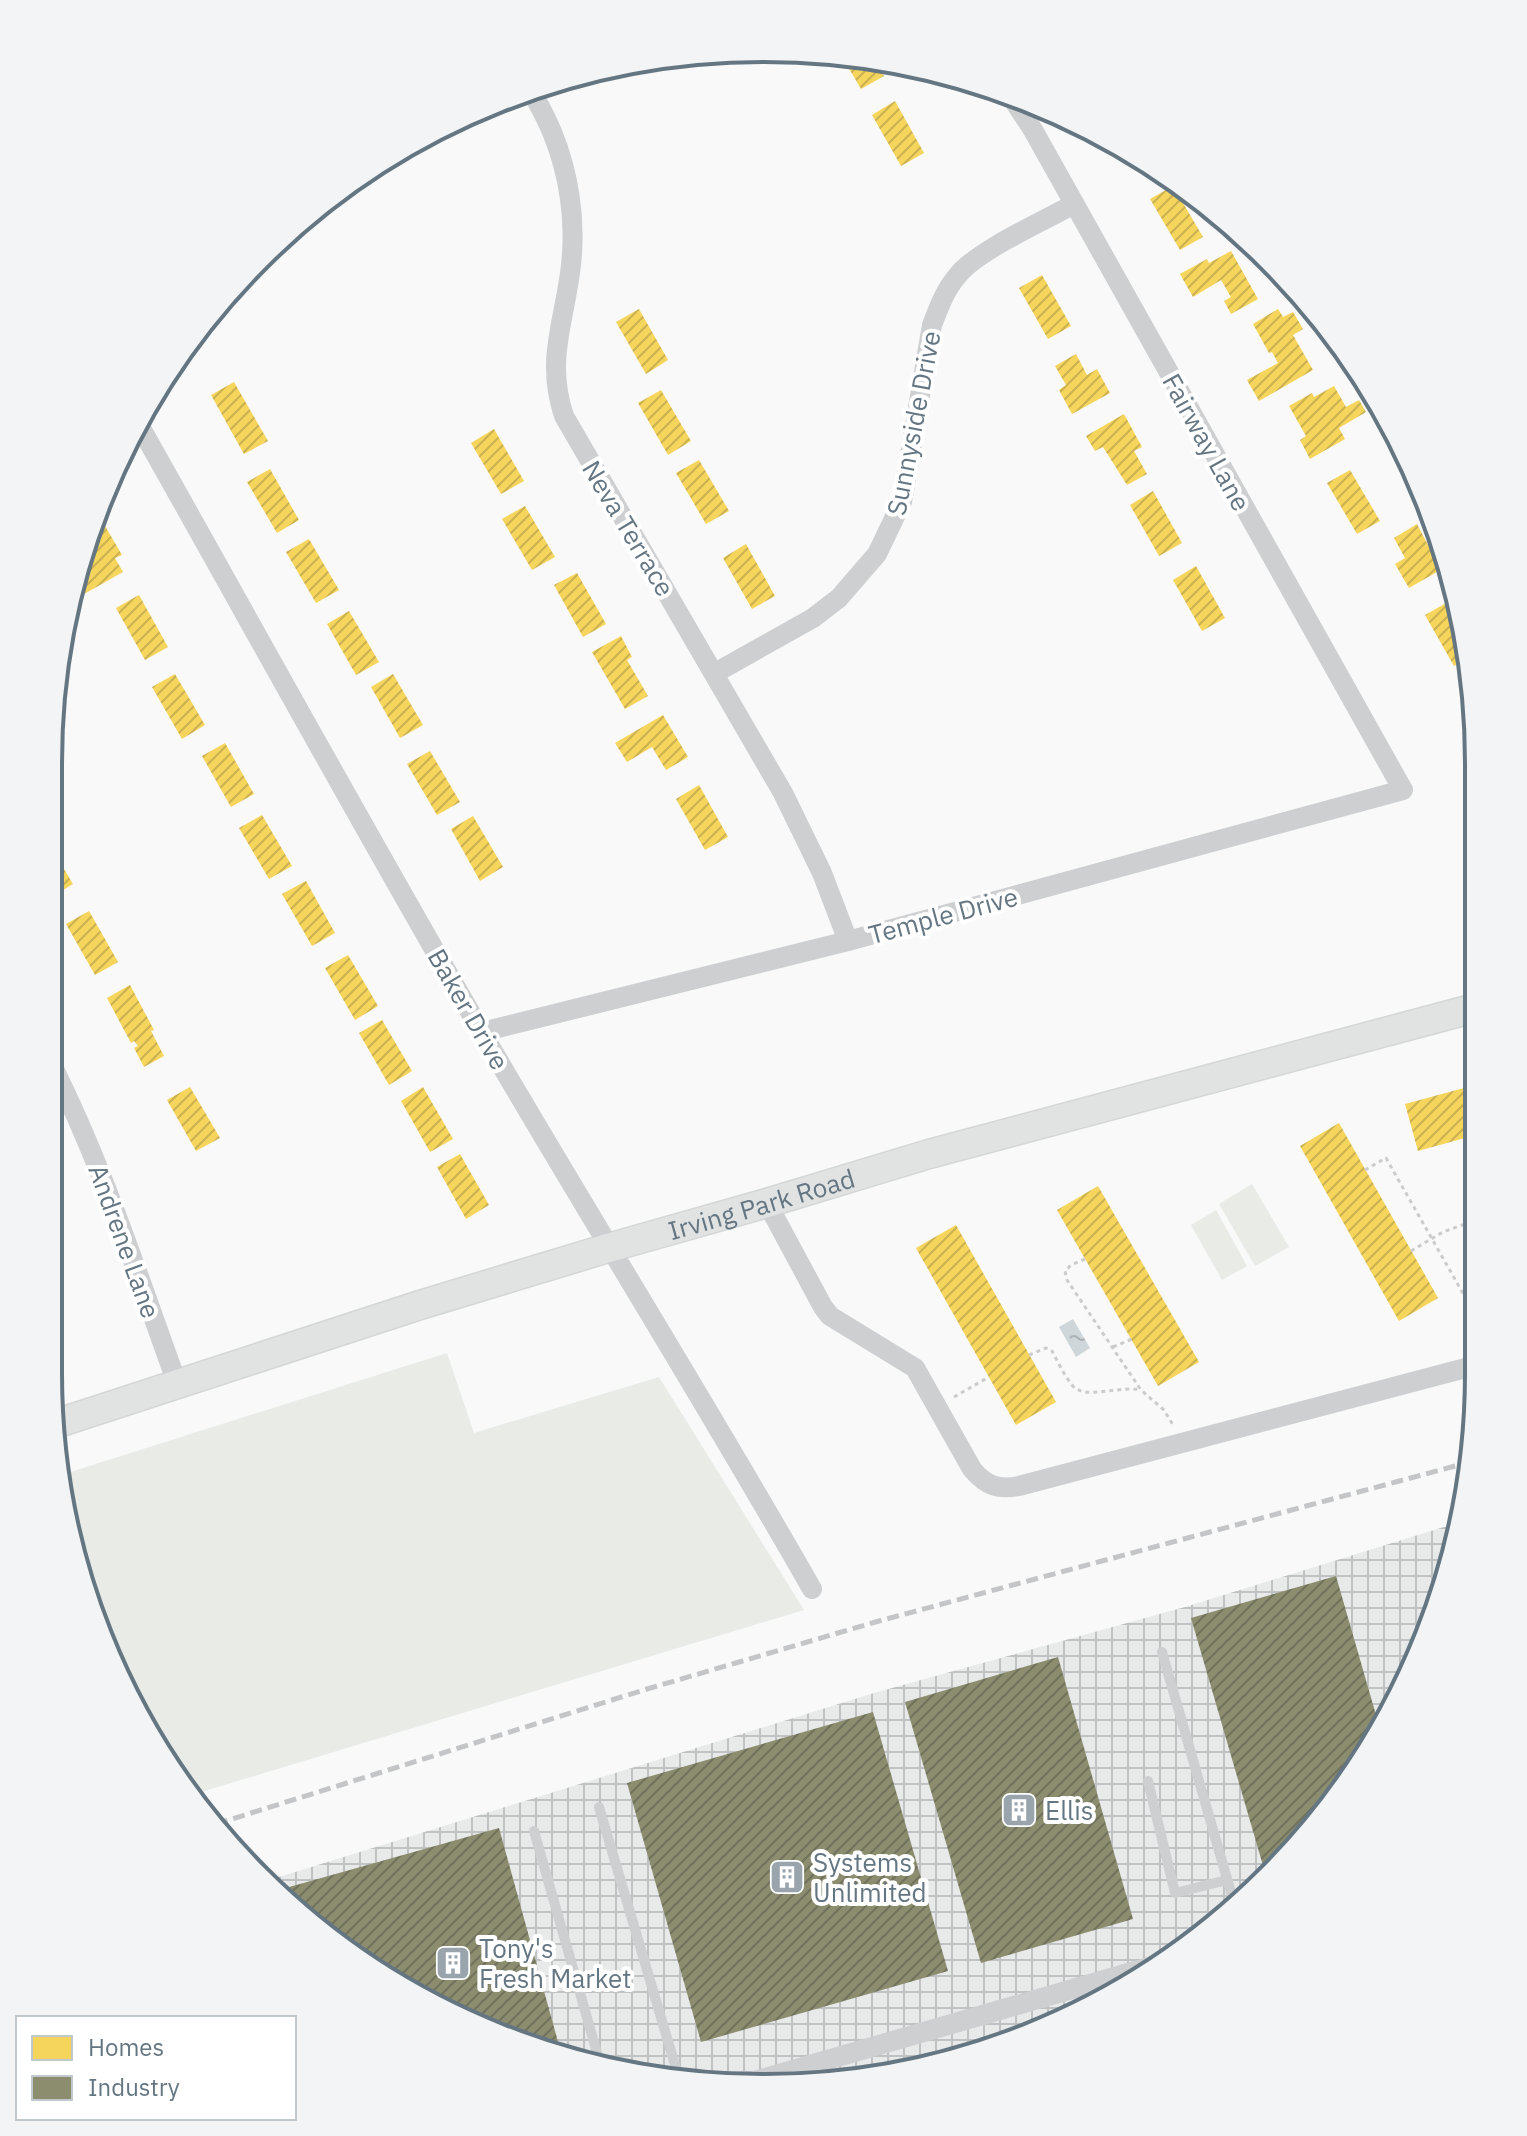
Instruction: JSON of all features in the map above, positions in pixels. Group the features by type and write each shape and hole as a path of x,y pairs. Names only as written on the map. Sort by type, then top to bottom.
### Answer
{"main road":[{"name":"Irving Park Road","path":"64,1421 608,1248 929,1154 1465,1011"}],"street":[{"name":"Neva Terrace","path":"536,100 562,160 573,230 571,264 554,375 557,397 571,430 715,673 800,826 848,941"},
{"name":"Fairway Lane","path":"1020,111 1403,790"},
{"name":"Sunnyside Drive","path":"715,673 813,618 860,577 890,532 902,502 932,325 942,298 958,274 973,260 1074,204"},
{"name":"Baker Drive","path":"144,434 482,1032 608,1248 723,1432 812,1589"},
{"name":"Temple Drive","path":"482,1032 848,941 1403,790"},
{"name":"Andrene Lane","path":"62,1084 99,1167 177,1383"},
{"path":"767,1203 830,1316 915,1368 980,1480 992,1486 1005,1489 1465,1368"},
{"path":"782,2073 1123,1974"}],"lane":[{"path":"1162,1652 1231,1895"},
{"path":"1148,1781 1175,1893 1227,1880"},
{"path":"599,1807 676,2068"},
{"path":"534,1831 597,2054"}],"path":[{"path":"1365,1170 1386,1158 1465,1297"},
{"path":"1411,1251 1432,1238 1465,1224"},
{"path":"1085,1259 1065,1271 1067,1280 1141,1390 1170,1418 1178,1444"},
{"path":"1113,1347 1132,1339"},
{"path":"1029,1355 1046,1348 1052,1351 1074,1388 1083,1393 1127,1387 1141,1390"},
{"path":"937,1407 989,1377"}],"shaded area":[{"path":"1252,1184 1289,1247 1255,1266 1219,1204"},
{"path":"1216,1210 1247,1266 1222,1280 1191,1225"},
{"path":"447,1353 474,1433 659,1377 804,1610 201,1792 156,1723 115,1641 86,1554 69,1472"},
{"path":"1448,1526 1428,1598 1393,1683 1347,1762 1291,1835 1226,1900 1153,1956 1074,2002 989,2037 900,2061 809,2072 718,2072 627,2061 538,2037 453,2002 374,1956 336,1929 277,1878 874,1693 1185,1607"}],"water":[{"path":"1073,1319 1090,1348 1076,1357 1059,1327"}],"building: Homes":[{"path":"848,67 882,72 884,76 861,89"},
{"path":"895,101 924,153 901,166 872,115"},
{"path":"1167,190 1181,200 1203,237 1180,250 1150,199"},
{"path":"1231,251 1258,299 1231,314 1224,301 1231,297 1221,280 1193,297 1180,274 1207,259 1209,263"},
{"path":"1042,275 1071,326 1048,339 1019,288"},
{"path":"639,309 668,360 646,374 616,322"},
{"path":"1278,309 1283,317 1293,312 1303,329 1293,335 1313,370 1259,401 1247,380 1278,363 1253,324"},
{"path":"1076,354 1087,375 1097,369 1110,393 1072,414 1059,390 1066,385 1055,366"},
{"path":"234,382 268,441 244,454 211,395"},
{"path":"1334,386 1346,407 1359,400 1366,412 1339,428 1345,439 1310,459 1300,440 1306,436 1289,406 1312,393 1314,397"},
{"path":"661,390 691,441 668,455 638,403"},
{"path":"1124,414 1142,447 1134,451 1147,474 1127,485 1103,447 1095,451 1086,436"},
{"path":"494,429 524,481 501,494 471,443"},
{"path":"699,460 729,511 706,524 676,473"},
{"path":"270,469 299,520 277,533 247,482"},
{"path":"1350,470 1380,521 1357,534 1327,483"},
{"path":"1153,491 1182,543 1159,556 1130,505"},
{"path":"525,506 555,557 532,570 502,519"},
{"path":"1417,524 1430,544 1438,571 1409,588 1395,564 1405,558 1394,538"},
{"path":"103,527 122,555 115,558 123,572 83,595 99,538"},
{"path":"309,539 339,590 316,603 286,552"},
{"path":"746,544 775,596 752,609 723,558"},
{"path":"1196,566 1225,618 1202,631 1173,580"},
{"path":"577,573 606,624 583,637 554,585"},
{"path":"139,595 168,647 145,660 116,608"},
{"path":"1446,603 1458,664 1454,666 1425,615"},
{"path":"349,611 379,662 356,675 327,624"},
{"path":"621,636 632,657 627,660 648,696 625,709 592,652"},
{"path":"175,674 205,725 182,739 152,687"},
{"path":"393,674 423,725 400,738 371,687"},
{"path":"663,715 688,757 666,770 652,747 627,762 615,743"},
{"path":"225,743 254,794 231,807 202,756"},
{"path":"430,751 460,802 437,815 407,764"},
{"path":"699,785 728,837 705,850 676,799"},
{"path":"262,815 292,866 269,879 239,828"},
{"path":"473,816 503,867 480,881 451,829"},
{"path":"62,866 73,884 62,891"},
{"path":"306,881 335,933 312,946 282,894"},
{"path":"89,911 118,962 95,975 66,924"},
{"path":"348,955 378,1006 355,1020 325,968"},
{"path":"130,985 164,1056 144,1067 134,1048 138,1046 134,1041 131,1043 107,998"},
{"path":"382,1020 412,1071 389,1085 359,1033"},
{"path":"190,1087 220,1138 196,1151 167,1100"},
{"path":"423,1087 453,1139 430,1152 401,1101"},
{"path":"1465,1088 1465,1138 1418,1151 1405,1104"},
{"path":"1339,1123 1438,1298 1399,1321 1300,1146"},
{"path":"460,1154 489,1205 466,1219 437,1167"},
{"path":"1098,1186 1199,1362 1158,1386 1057,1210"},
{"path":"956,1225 1056,1402 1016,1425 916,1248"}],"building: Industry":[{"path":"1336,1576 1376,1714 1320,1800 1263,1866 1191,1618"},
{"name":"Ellis","path":"1058,1657 1133,1919 981,1963 905,1702"},
{"name":"Systems Unlimited","path":"873,1712 948,1971 701,2042 627,1783"},
{"name":"Tony's Fresh Market","path":"499,1828 558,2043 495,2021 413,1980 336,1929 287,1888"}],"railway":[{"path":"225,1821 647,1689 879,1621 1459,1465"}],"place":[{"name":"Ellis","path":"1019,1810"},
{"name":"Systems Unlimited","path":"787,1877"},
{"name":"Tony's Fresh Market","path":"453,1963"}]}
